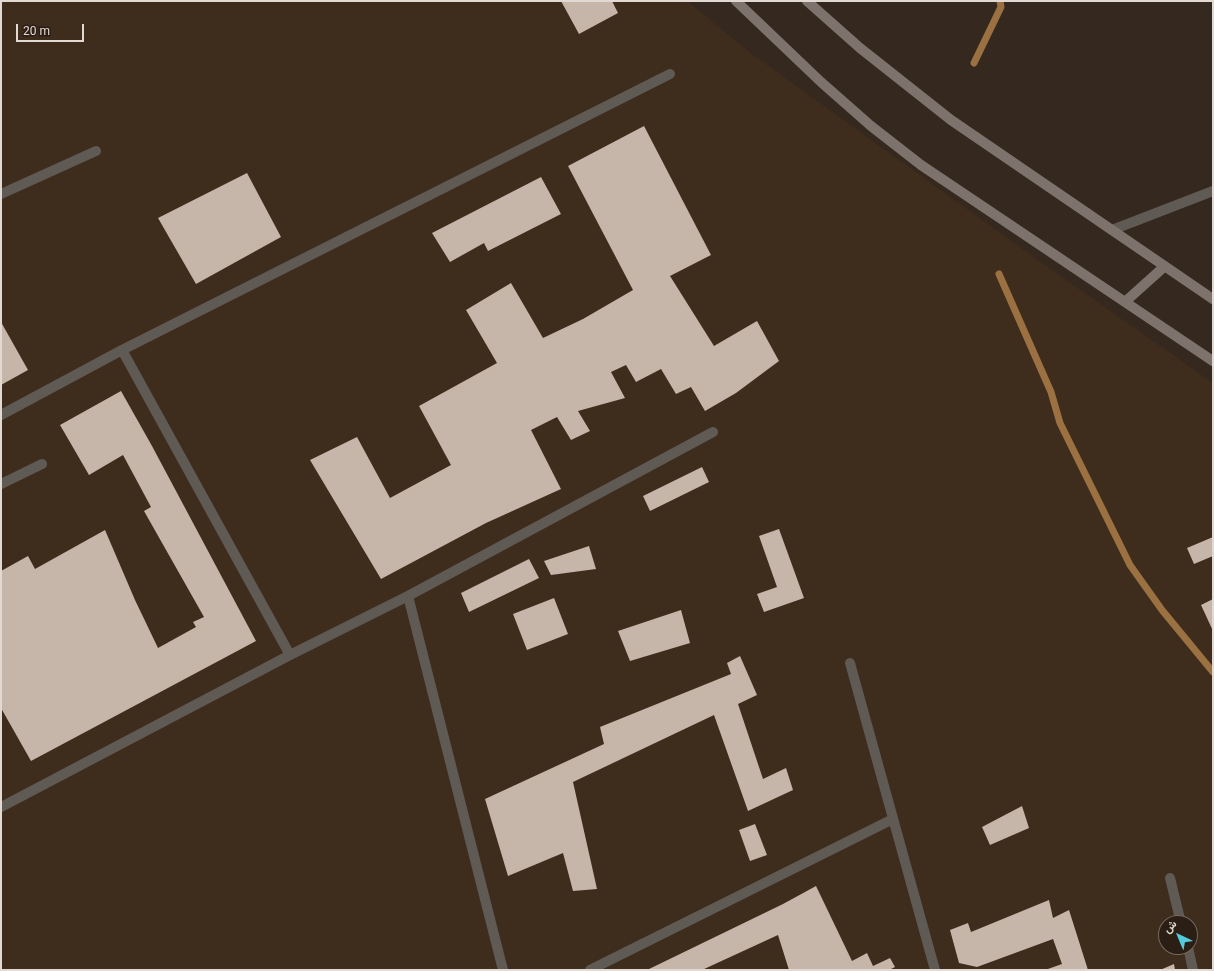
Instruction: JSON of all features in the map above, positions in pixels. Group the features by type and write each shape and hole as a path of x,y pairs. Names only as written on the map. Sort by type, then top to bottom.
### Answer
{"street":[{"path":"736,1 821,82 872,126 921,165 984,209 1126,301 1213,361"},
{"path":"808,1 860,48 951,120 1213,299"},
{"path":"1,415 122,350 670,74"},
{"path":"1,194 96,151"},
{"path":"1112,230 1213,191"},
{"path":"1126,301 1165,266"},
{"path":"122,350 290,655"},
{"path":"1,807 290,655 408,596 713,432"},
{"path":"1,484 42,464"},
{"path":"408,596 503,970"},
{"path":"850,663 935,970"},
{"path":"590,970 893,819"},
{"path":"1170,878 1179,915"},
{"path":"1190,955 1194,970"}],"shaded area":[{"path":"1,1 687,1 752,54 1042,263 1213,383 1213,970 1,970"}],"building":[{"path":"561,1 612,1 618,13 579,34"},
{"path":"644,126 711,255 670,276 714,346 757,321 779,361 736,393 705,411 691,387 676,394 661,369 636,382 626,365 611,372 625,398 578,411 590,431 571,440 557,417 531,430 561,489 486,523 381,579 310,460 357,437 390,498 451,465 419,406 497,363 466,310 511,283 543,338 583,319 633,290 568,166"},
{"path":"247,173 281,237 196,284 158,218"},
{"path":"541,177 561,214 488,251 484,243 450,262 432,233"},
{"path":"1,322 28,370 1,385"},
{"path":"121,391 256,641 31,761 1,708 1,571 28,556 35,569 105,530 135,600 158,648 196,627 193,622 204,617 144,511 151,507 123,455 89,475 60,425"},
{"path":"702,467 709,482 650,511 643,496"},
{"path":"779,529 804,598 764,612 757,594 777,587 759,536"},
{"path":"1213,537 1213,556 1194,564 1187,548"},
{"path":"589,546 596,569 551,575 544,561"},
{"path":"529,559 539,578 469,612 461,593"},
{"path":"554,598 568,634 527,650 513,614"},
{"path":"1213,599 1213,631 1201,605"},
{"path":"681,610 690,643 630,661 618,631"},
{"path":"740,656 757,695 738,704 763,779 786,768 793,790 748,811 714,715 573,782 597,889 573,891 563,853 508,876 485,799 604,744 600,727 731,674 727,663"},
{"path":"1022,806 1029,828 990,845 982,827"},
{"path":"755,824 767,855 750,861 739,830"},
{"path":"816,886 852,961 867,953 873,966 890,958 895,967 889,970 789,970 778,935 702,970 647,970 783,904"},
{"path":"1049,900 1053,918 1069,910 1088,970 1045,970 1062,964 1053,939 977,967 959,963 950,930 968,923 971,932"},
{"path":"1174,964 1175,970 1160,970"}],"waterway":[{"path":"974,63 1001,7 1000,1"},
{"path":"999,274 1051,392 1060,423 1130,565 1162,610 1213,672"}]}
